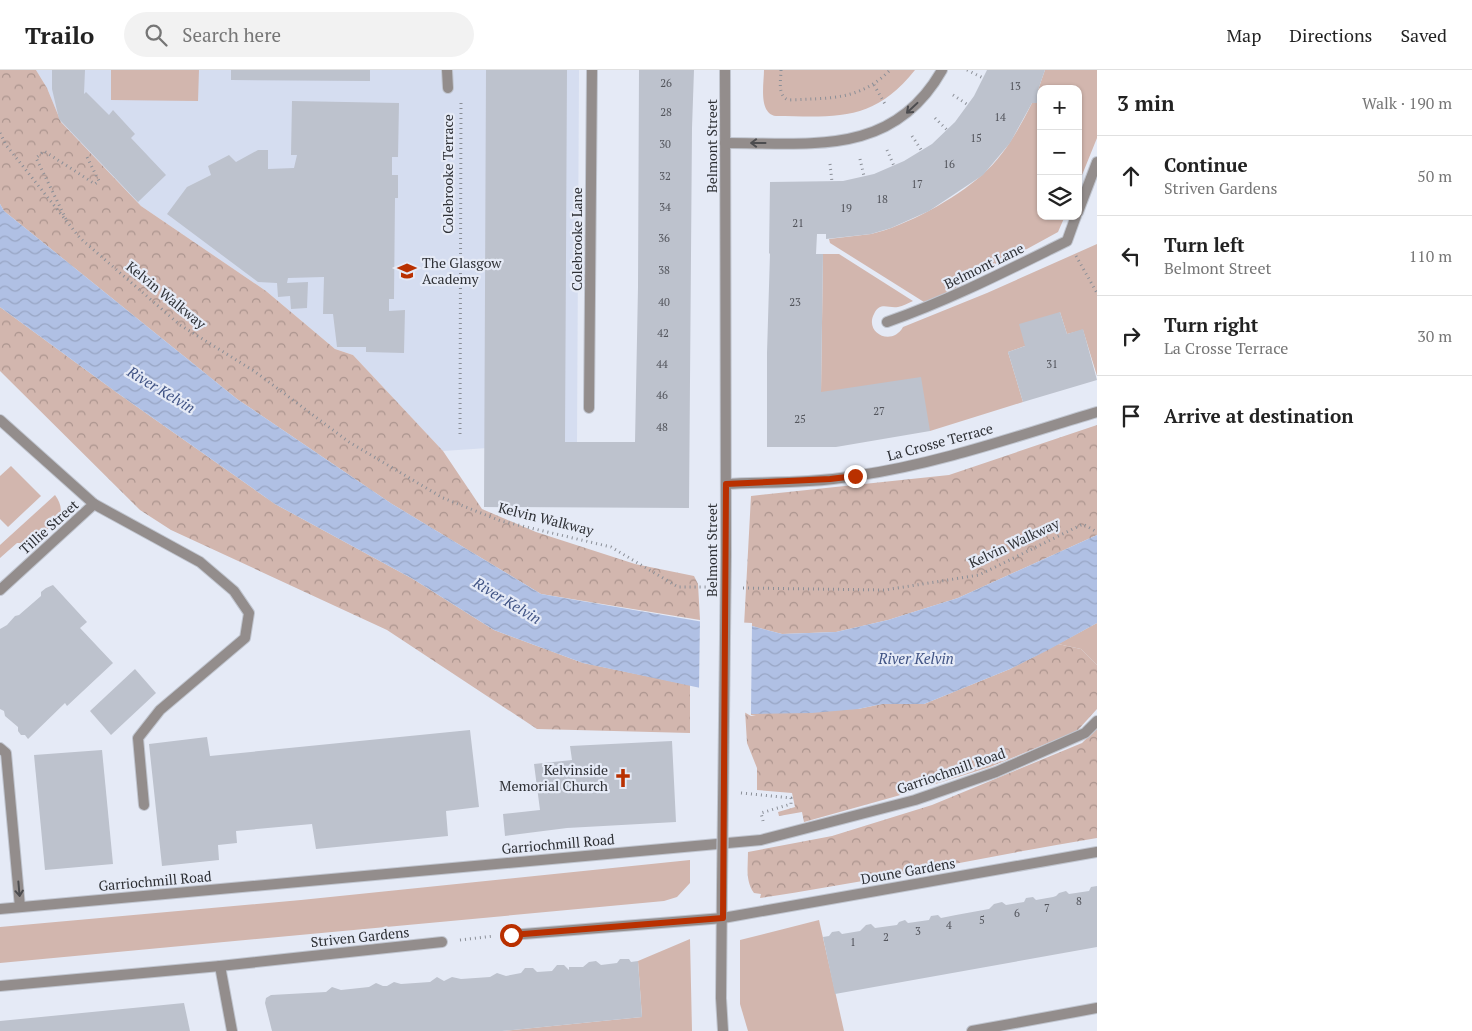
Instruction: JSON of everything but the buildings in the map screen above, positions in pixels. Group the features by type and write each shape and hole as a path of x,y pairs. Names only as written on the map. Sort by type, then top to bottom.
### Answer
{"street":[{"path":"447,70 448,88"},
{"name":"Colebrooke Lane","path":"589,408 592,70"},
{"name":"Belmont Street","path":"723,1031 721,998 726,555 726,70"},
{"path":"725,143 815,143 848,139 876,132 893,124 909,112 934,84 942,70"},
{"path":"1082,201 1097,162"},
{"path":"1067,241 1075,220"},
{"name":"Belmont Lane","path":"887,322 928,307 984,282 1067,241"},
{"name":"La Crosse Terrace","path":"726,484 830,479 888,471 928,462 1097,412"},
{"path":"0,420 94,504 200,562 234,591 249,613 245,638 160,710 138,738 144,805"},
{"name":"Tillie Street","path":"0,590 94,504"},
{"name":"Garriochmill Road","path":"0,909 761,840 915,800 996,772 1085,733 1097,722"},
{"path":"0,748 6,753 20,907"},
{"name":"Doune Gardens","path":"723,918 1097,852"},
{"path":"511,935 723,918"},
{"name":"Striven Gardens","path":"0,986 220,966 442,942"},
{"path":"220,966 232,1031"},
{"path":"972,1031 1097,1008"}],"path":[{"path":"781,70 781,93 783,98 788,100 840,97 861,91 874,85 890,70"},
{"path":"967,70 983,78"},
{"path":"874,85 885,104"},
{"name":"Colebrooke Terrace","path":"448,88 462,102 460,434"},
{"path":"953,95 968,105"},
{"path":"935,118 947,130"},
{"name":"Kelvin Walkway","path":"0,133 6,146 80,238 180,324 254,371 349,442 443,498 501,521 611,547 678,587 707,587"},
{"path":"912,136 922,151"},
{"path":"887,150 894,166"},
{"path":"69,225 36,158 44,151 95,184 99,181 86,155"},
{"path":"860,159 864,176"},
{"path":"830,164 832,182"},
{"path":"1067,241 1097,293"},
{"name":"Kelvin Walkway","path":"737,588 885,590 979,575 1083,524 1097,532"},
{"path":"723,792 791,798 791,804 767,811"},
{"path":"442,942 511,935"}],"shaded area":[{"name":"The Glasgow Academy","path":"36,70 579,70 577,442 443,451 353,355 335,349 266,291 141,206 61,122 47,88"}],"green space":[{"path":"0,70 36,70 47,88 61,122 141,206 266,291 335,349 353,355 443,451 482,509 536,532 635,564 694,576 698,584 700,620 541,594 392,504 237,399 4,211 0,204"},
{"path":"111,70 199,70 198,101 111,100"},
{"path":"764,70 915,70 900,87 869,108 836,116 817,117 776,116 770,114 764,104 763,97"},
{"path":"1045,70 1097,70 1097,138 1082,175 1082,85 1040,85"},
{"path":"1032,103 1037,103 1037,220 1063,220 1058,232 939,297 924,302 830,243 829,239 871,234 899,225 930,210 971,184 990,168 1004,151"},
{"path":"1097,244 1097,376 1083,330 1067,334 1060,312 1025,346 1008,352 1023,402 930,431 821,392 823,254 839,254 913,301 900,307 885,306 876,310 872,321 873,327 876,332 886,337 898,333 903,327 987,293"},
{"path":"0,307 116,392 275,504 413,579 494,630 583,663 690,685 690,733 537,729 387,630 171,530 140,510 0,371"},
{"path":"1097,425 1097,535 958,598 888,620 836,632 782,634 752,626 744,626 751,496 949,475"},
{"path":"11,466 41,496 8,527 0,519 0,476"},
{"path":"55,495 60,506 59,518 33,543 17,543 0,558 0,545"},
{"path":"1097,623 1097,665 1081,649 1058,644"},
{"path":"1058,644 1081,649 1097,665 1097,709 1077,731 990,767 804,822 802,812 779,816 778,812 795,807 792,793 757,790 757,768 747,743 745,710 858,709 882,704 924,704 1010,669"},
{"path":"1097,728 1097,838 760,898 761,894 754,893 751,888 748,873 748,852 832,836 932,805 1082,743"},
{"path":"690,860 690,883 677,897 664,901 0,963 0,927 301,900"},
{"path":"819,920 844,1031 748,1031 740,1004 740,940"},
{"path":"690,939 692,1031 502,1031 642,1017 638,961"}],"water":[{"name":"River Kelvin","path":"0,204 4,211 237,399 392,504 541,594 715,624 752,626 782,634 836,632 888,620 958,598 1097,535 1097,623 1010,669 924,704 882,704 858,709 812,713 752,714 710,690 583,663 494,630 413,579 275,504 116,392 0,307"}],"pier":[{"path":"700,618 715,621 752,623 751,715 756,716 751,716 709,692 699,690"}],"place":[{"name":"The Glasgow Academy","path":"407,271"},
{"name":"Kelvinside Memorial Church","path":"623,778"}],"route":[{"path":"511,935 723,918 726,484 855,476"}]}
